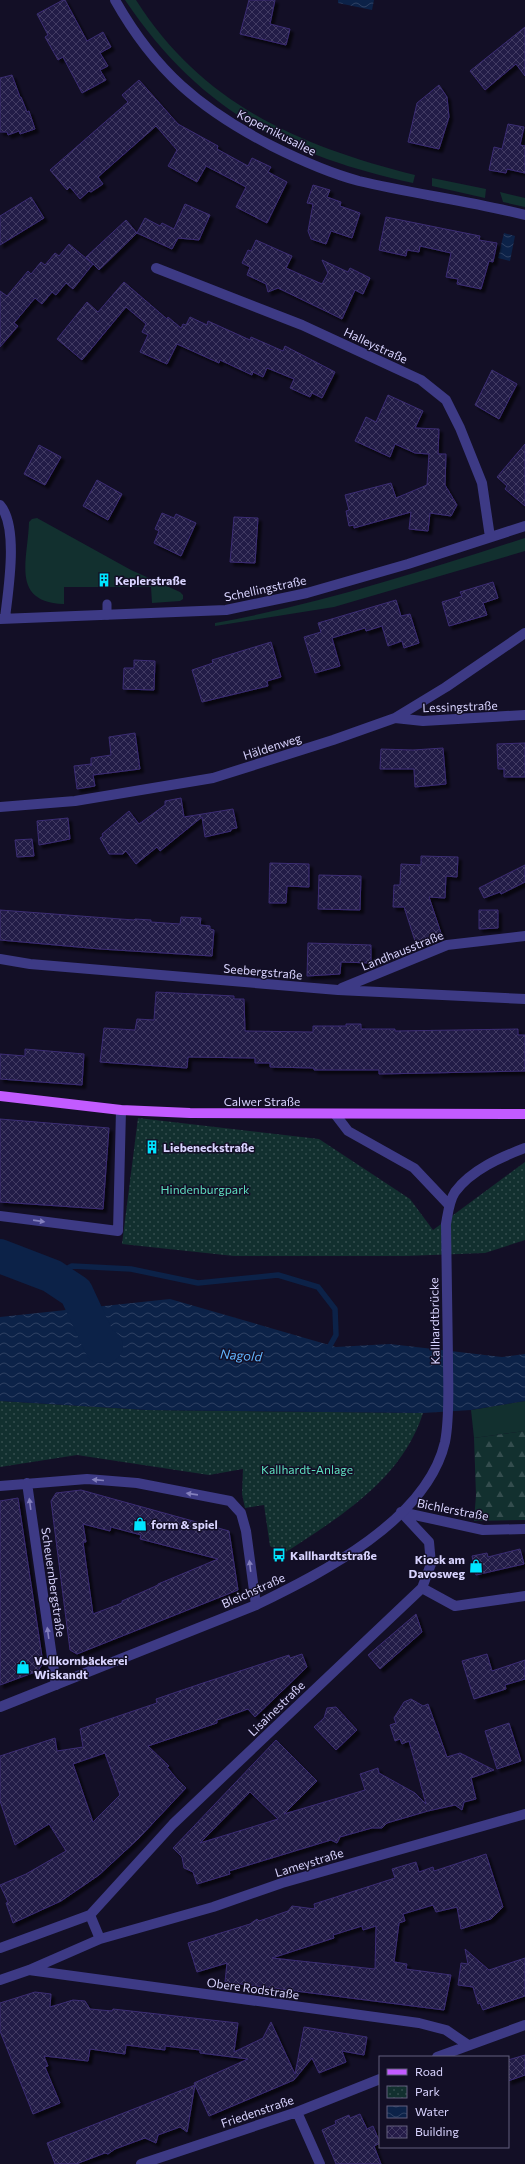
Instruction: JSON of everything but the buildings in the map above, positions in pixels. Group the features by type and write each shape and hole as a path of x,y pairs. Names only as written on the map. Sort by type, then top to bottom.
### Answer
{"main road":[{"name":"Calwer Straße","path":"0,1096 122,1110 190,1113 525,1114"}],"street":[{"name":"Kopernikusallee","path":"115,0 154,59 178,83 233,126 302,161 358,181 525,215"},
{"name":"Halleystraße","path":"156,268 302,324 421,380 446,400 460,428 482,483 490,537"},
{"path":"0,505 9,525 10,544 3,618"},
{"name":"Schellingstraße","path":"3,618 226,610 322,589 408,564 525,526"},
{"name":"Häldenweg","path":"0,807 75,801 213,778 395,718 446,687 525,633"},
{"name":"Lessingstraße","path":"395,718 423,721 525,715"},
{"name":"Landhausstraße","path":"338,990 447,945 525,936"},
{"name":"Seebergstraße","path":"0,959 30,964 338,990 525,1000"},
{"path":"0,1216 118,1231 122,1110"},
{"path":"335,1114 348,1131 414,1168 450,1205"},
{"name":"Kallhardtbrücke","path":"446,1418 448,1395 446,1224 450,1205 455,1192 466,1180 483,1168 525,1148"},
{"name":"Bleichstraße","path":"0,1707 256,1605 293,1587 341,1560 367,1542 401,1512 432,1475 445,1441 446,1418"},
{"path":"0,1486 87,1479 137,1483 230,1501 241,1513 246,1531 256,1605"},
{"name":"Scheuernbergstraße","path":"26,1483 56,1685"},
{"name":"Bichlerstraße","path":"401,1512 483,1530 525,1529"},
{"name":"Lisainestraße","path":"90,1915 173,1824 422,1588 431,1564 429,1542 401,1512"},
{"path":"422,1588 455,1606 525,1596"},
{"name":"Lameystraße","path":"0,1980 29,1970 100,1939 213,1907 289,1881 525,1814"},
{"path":"0,1948 90,1915 100,1939"},
{"name":"Obere Rodstraße","path":"29,1970 419,2023 446,2030 468,2045"},
{"path":"440,2056 525,2025"},
{"name":"Friedenstraße","path":"141,2164 297,2112 379,2079"},
{"path":"297,2112 320,2164"}],"lane":[{"path":"106,615 107,604"}],"green space":[{"path":"125,0 136,0 162,36 191,67 223,93 257,116 293,134 332,150 415,175 413,183 367,172 325,158 286,142 249,122 215,99 183,71 153,38"},
{"path":"432,178 486,189 485,198 432,186"},
{"path":"500,192 525,198 525,207 503,202"},
{"path":"37,518 131,570 180,592 183,595 183,599 180,601 152,603 151,587 64,587 64,604 47,601 36,596 29,587 25,564 29,522 32,519"},
{"path":"525,538 525,551 334,607 215,626 215,623 293,606 371,586"},
{"name":"Hindenburgpark","path":"138,1118 319,1139 410,1199 433,1230 525,1162 525,1240 485,1253 406,1256 234,1256 122,1244"},
{"name":"Kallhardt-Anlage","path":"0,1401 147,1410 423,1413 413,1437 400,1458 384,1478 346,1511 283,1554 270,1546 264,1505 245,1508 242,1494 243,1469 209,1475 77,1455 0,1467"},
{"path":"525,1401 525,1431 474,1438 471,1410"},
{"path":"525,1431 525,1520 474,1521 476,1495 474,1438"}],"water":[{"path":"338,0 374,0 372,10 338,3"},
{"path":"504,233 515,236 510,261 498,258"},
{"path":"170,1299 336,1347 390,1344 502,1357 525,1354 525,1401 471,1410 423,1413 147,1410 0,1401 0,1317"}],"waterway":[{"name":"Nagold","path":"0,1256 52,1276 76,1292 101,1346 106,1346"},
{"path":"52,1276 72,1266 131,1269 198,1283 278,1275 318,1287 335,1309 336,1335 327,1351"}],"place":[{"name":"Keplerstraße","path":"104,580"},
{"name":"Liebeneckstraße","path":"152,1147"},
{"name":"form & spiel","path":"140,1524"},
{"name":"Kallhardtstraße","path":"279,1555"},
{"name":"Kiosk am Davosweg","path":"476,1566"},
{"name":"Vollkornbäckerei Wiskandt","path":"23,1667"}]}
